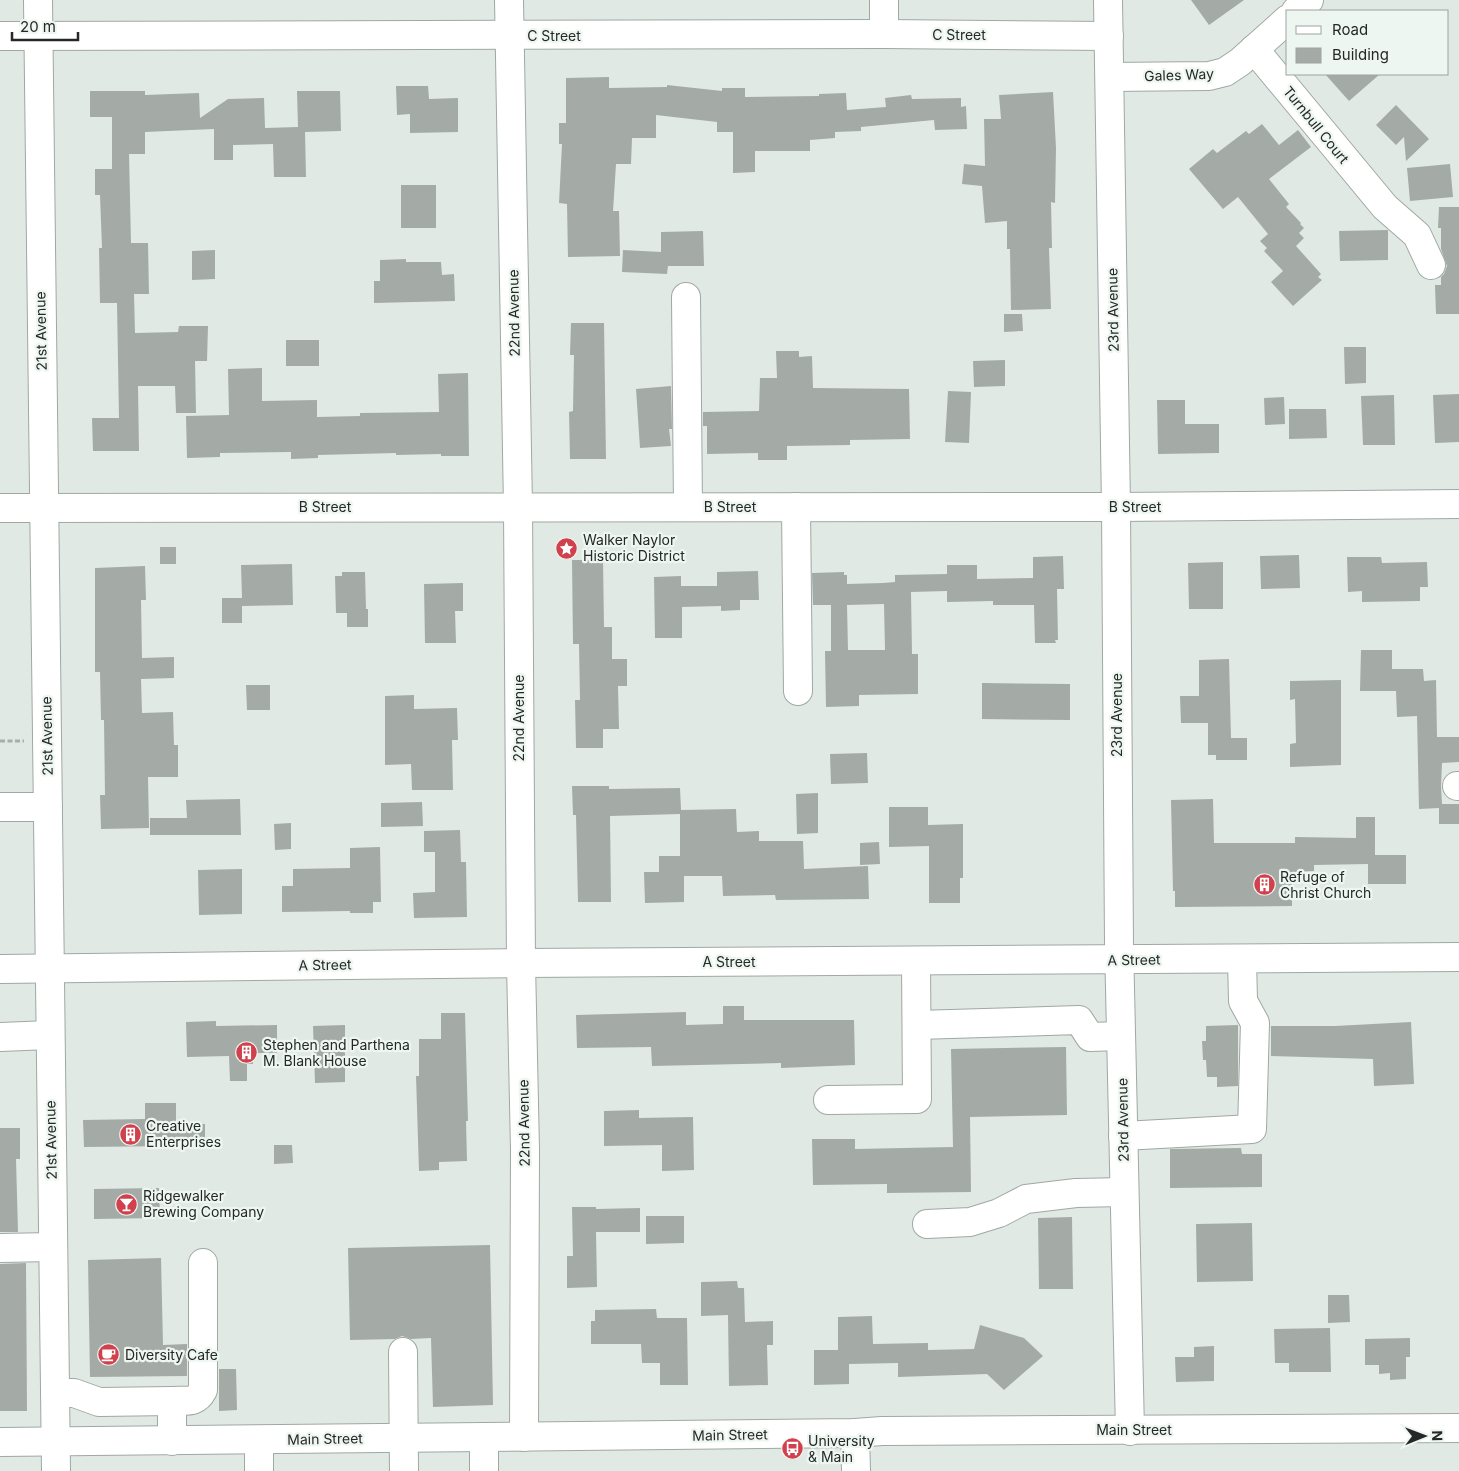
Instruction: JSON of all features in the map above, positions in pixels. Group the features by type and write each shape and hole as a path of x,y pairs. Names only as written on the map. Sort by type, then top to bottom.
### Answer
{"street":[{"name":"21st Avenue","path":"38,0 56,1471"},
{"name":"22nd Avenue","path":"509,0 518,507 521,963 525,1150 524,1437"},
{"path":"884,0 884,34"},
{"name":"23rd Avenue","path":"1108,0 1116,507 1119,960 1130,1430"},
{"path":"1297,10 1309,0"},
{"name":"Gales Way","path":"1110,77 1209,76 1225,72 1286,21"},
{"name":"C Street","path":"0,36 884,34 1109,36"},
{"name":"Turnbull Court","path":"1254,49 1384,207 1417,235 1431,265"},
{"path":"686,297 688,507"},
{"name":"B Street","path":"0,508 1116,507 1459,504"},
{"path":"796,507 798,691"},
{"path":"0,807 48,807"},
{"name":"A Street","path":"0,969 521,963 1459,957"},
{"path":"1123,1136 1252,1128 1255,1023 1243,1001 1242,959"},
{"path":"828,1100 917,1098 916,961"},
{"path":"917,1025 1079,1020 1090,1037 1121,1036"},
{"path":"0,1037 50,1036"},
{"path":"926,1224 970,1222 999,1213 1026,1198 1076,1192 1124,1192"},
{"path":"0,1248 53,1247"},
{"path":"55,1393 74,1393 99,1402 193,1400 200,1397 203,1390 203,1263"},
{"path":"403,1352 404,1471"},
{"path":"172,1400 172,1441"},
{"name":"Main Street","path":"0,1442 882,1432 1459,1428"},
{"path":"855,1433 856,1471"},
{"path":"484,1437 484,1471"},
{"path":"258,1440 259,1471"}],"building":[{"path":"1191,0 1244,0 1209,25"},
{"path":"1326,75 1379,75 1349,101"},
{"path":"609,77 609,88 667,87 667,85 722,91 722,88 745,88 745,97 819,96 819,94 846,93 847,110 886,107 885,98 911,95 912,99 961,98 961,107 966,106 967,129 935,130 934,120 861,127 861,131 835,132 835,138 810,140 810,151 755,151 755,172 733,173 733,132 717,132 717,122 656,115 656,138 632,138 631,164 616,164 613,211 619,211 620,256 568,257 567,204 559,203 562,144 559,144 559,123 566,123 566,78"},
{"path":"396,86 428,86 429,99 458,98 458,132 410,133 410,114 397,115"},
{"path":"90,91 145,91 145,95 199,93 200,118 228,99 264,98 265,128 298,127 297,91 340,91 341,131 305,132 306,177 274,177 273,144 233,145 233,160 214,160 214,129 145,132 145,154 129,154 131,243 148,243 149,294 134,294 135,333 178,332 179,326 208,326 207,361 195,361 196,413 176,413 175,386 138,386 139,451 93,451 92,418 119,418 117,303 100,303 99,248 102,248 100,195 95,195 95,169 112,169 112,117 90,117"},
{"path":"1053,92 1056,148 1055,203 1051,202 1052,248 1049,248 1051,309 1011,310 1010,249 1007,249 1007,221 985,223 982,186 962,184 964,164 985,166 984,119 1001,119 999,95"},
{"path":"1396,105 1429,139 1406,161 1404,137 1396,145 1376,125"},
{"path":"1262,124 1279,145 1298,130 1311,147 1269,179 1289,204 1286,207 1304,228 1299,233 1304,238 1296,246 1321,274 1318,277 1322,280 1293,306 1271,282 1283,271 1264,251 1267,248 1260,241 1268,234 1238,197 1223,209 1189,169 1213,149 1217,153 1246,131 1249,134"},
{"path":"1450,164 1453,197 1410,201 1407,168"},
{"path":"401,185 436,185 436,228 401,228"},
{"path":"1439,207 1459,207 1459,314 1436,314 1435,285 1441,285 1441,277 1447,266 1441,249 1441,228 1438,228"},
{"path":"1388,230 1388,260 1340,261 1339,231"},
{"path":"703,231 704,266 668,266 667,274 622,272 623,250 661,252 661,232"},
{"path":"215,250 215,279 192,280 192,251"},
{"path":"406,259 406,262 441,262 442,275 454,274 455,301 374,303 374,281 380,281 380,260"},
{"path":"1004,314 1022,314 1023,331 1004,332"},
{"path":"571,323 604,323 606,459 570,459 569,412 573,411 574,355 570,355"},
{"path":"286,340 319,340 319,366 286,366"},
{"path":"1344,347 1366,347 1366,383 1345,384"},
{"path":"776,351 799,351 799,357 812,356 813,388 909,389 910,439 850,440 850,445 787,446 787,460 758,460 758,453 707,454 707,426 703,426 703,412 759,411 760,378 777,378"},
{"path":"1005,360 1005,386 974,387 973,361"},
{"path":"262,368 262,401 317,400 317,417 360,416 360,413 439,412 438,374 468,373 469,456 441,456 441,454 396,455 396,453 318,455 318,458 291,459 291,452 220,453 220,457 187,458 186,416 229,415 228,369"},
{"path":"671,386 672,429 669,429 671,446 640,448 636,389"},
{"path":"948,391 971,392 969,443 945,442"},
{"path":"1459,394 1459,442 1435,443 1433,395"},
{"path":"1394,395 1395,445 1363,445 1361,396"},
{"path":"1284,397 1285,424 1265,425 1264,398"},
{"path":"1157,400 1185,400 1185,424 1219,424 1219,453 1158,454"},
{"path":"1289,409 1326,409 1327,438 1289,439"},
{"path":"160,547 176,547 176,564 160,564"},
{"path":"1299,555 1300,588 1261,589 1260,556"},
{"path":"1063,556 1064,589 1057,589 1058,640 1055,640 1056,643 1035,643 1034,605 993,605 993,601 947,602 947,591 911,592 912,654 918,654 918,694 859,695 859,706 826,707 825,651 831,651 831,605 813,605 812,573 844,572 844,575 847,575 847,584 883,583 895,582 895,575 947,574 947,565 977,565 977,579 1033,578 1033,557","holes":["884,604 885,650 848,650 847,605"]},
{"path":"1347,557 1381,557 1382,563 1427,562 1428,587 1420,587 1420,601 1362,602 1362,591 1348,592"},
{"path":"572,560 603,560 604,627 612,627 612,659 627,659 627,686 618,686 619,729 603,729 603,748 576,748 575,700 580,700 579,644 573,644"},
{"path":"1223,562 1223,609 1189,609 1188,563"},
{"path":"292,564 293,605 242,606 242,623 222,623 222,598 242,598 241,565"},
{"path":"145,566 146,600 141,600 142,658 174,657 174,678 141,679 142,713 173,712 174,745 178,745 178,777 148,777 149,828 101,829 100,795 105,795 104,720 101,720 100,672 95,672 95,568"},
{"path":"758,571 759,600 740,600 740,610 721,611 721,606 682,607 682,638 655,638 654,577 681,576 681,586 717,586 717,572"},
{"path":"342,572 365,572 368,627 347,627 347,613 336,613 335,576 342,576"},
{"path":"463,583 463,611 455,611 456,643 425,643 424,584"},
{"path":"1361,650 1392,650 1392,669 1423,669 1424,681 1436,680 1437,737 1459,737 1459,762 1442,763 1441,786 1442,804 1459,804 1459,824 1439,824 1439,808 1419,809 1417,716 1397,717 1396,691 1360,691"},
{"path":"1229,659 1231,738 1247,738 1247,760 1216,760 1216,755 1208,755 1208,723 1181,723 1180,696 1199,696 1199,660"},
{"path":"1341,680 1341,765 1290,767 1290,744 1296,743 1295,699 1290,700 1290,681"},
{"path":"982,683 1070,684 1070,720 982,719"},
{"path":"246,685 270,685 270,710 247,710"},
{"path":"414,695 414,709 457,708 458,740 452,740 453,790 412,790 411,764 385,765 385,696"},
{"path":"867,753 868,783 831,784 830,754"},
{"path":"572,786 609,786 609,789 680,788 681,810 736,809 737,832 759,831 759,841 803,841 804,869 868,866 869,899 776,900 775,895 723,896 722,876 684,876 684,902 645,903 644,872 659,872 659,856 680,856 680,814 610,816 611,902 578,902 576,815 573,815"},
{"path":"818,793 818,833 797,834 796,794"},
{"path":"240,799 241,835 150,835 150,818 187,818 186,800"},
{"path":"1213,799 1214,843 1295,843 1295,837 1356,838 1356,817 1375,817 1375,855 1406,855 1406,884 1368,884 1368,864 1314,865 1314,871 1292,872 1292,906 1175,907 1171,800"},
{"path":"422,802 423,826 381,827 381,803"},
{"path":"889,807 928,807 928,825 963,824 963,878 960,878 960,903 929,903 929,846 889,847"},
{"path":"291,823 291,849 275,850 274,824"},
{"path":"460,830 461,862 466,862 467,917 414,918 413,893 435,892 435,852 424,852 424,831"},
{"path":"879,842 880,864 860,865 860,843"},
{"path":"380,847 381,902 373,902 373,913 350,913 350,911 282,912 282,886 293,886 293,869 350,868 350,848"},
{"path":"242,869 242,914 199,915 198,870"},
{"path":"723,1006 744,1006 744,1020 854,1020 855,1065 781,1068 781,1063 652,1066 651,1047 577,1048 576,1015 686,1012 686,1025 723,1024"},
{"path":"441,1013 465,1013 468,1121 466,1121 467,1161 439,1162 439,1170 419,1171 416,1076 419,1076 419,1039 441,1039"},
{"path":"216,1021 216,1026 277,1025 277,1053 253,1053 253,1064 247,1064 247,1081 230,1081 229,1056 187,1057 186,1022"},
{"path":"1411,1022 1414,1084 1374,1086 1373,1059 1271,1056 1271,1026 1335,1026"},
{"path":"345,1025 345,1082 315,1083 313,1026"},
{"path":"1238,1025 1238,1086 1217,1087 1217,1077 1207,1077 1206,1060 1203,1060 1202,1041 1206,1041 1206,1026"},
{"path":"1066,1047 1067,1115 970,1117 971,1192 887,1193 887,1184 813,1185 812,1139 855,1139 855,1149 953,1147 951,1049"},
{"name":"Creative Enterprises","path":"145,1103 176,1103 176,1124 205,1124 205,1143 176,1143 176,1146 84,1147 83,1120 145,1119"},
{"path":"639,1110 639,1118 693,1117 694,1170 662,1171 662,1145 604,1146 604,1111"},
{"path":"0,1128 20,1128 20,1159 16,1159 18,1232 0,1232"},
{"path":"274,1145 292,1145 293,1163 274,1164"},
{"path":"1241,1148 1242,1154 1262,1154 1262,1187 1170,1188 1170,1149"},
{"name":"Ridgewalker Brewing Company","path":"159,1188 160,1218 94,1219 94,1189"},
{"path":"572,1207 596,1207 596,1209 640,1208 640,1232 596,1232 597,1287 567,1288 567,1256 573,1256"},
{"path":"646,1216 684,1216 684,1243 646,1244"},
{"path":"1072,1217 1073,1289 1039,1289 1038,1218"},
{"path":"1252,1223 1253,1281 1197,1282 1196,1224"},
{"path":"490,1245 493,1405 433,1407 431,1338 411,1339 402,1336 395,1339 350,1340 348,1248"},
{"path":"161,1258 163,1345 187,1344 187,1376 90,1377 88,1260"},
{"path":"26,1263 27,1411 0,1411 0,1264"},
{"path":"737,1281 738,1288 744,1288 745,1322 773,1321 773,1345 767,1345 768,1385 729,1386 728,1315 701,1316 701,1282"},
{"path":"1328,1295 1349,1295 1350,1322 1328,1323"},
{"path":"656,1309 657,1318 687,1318 688,1385 660,1385 660,1363 642,1363 641,1344 591,1344 591,1321 595,1321 595,1310"},
{"path":"872,1316 873,1344 928,1343 928,1350 974,1349 980,1325 1024,1338 1043,1356 1004,1390 987,1374 898,1377 898,1363 849,1364 849,1384 814,1385 814,1350 838,1350 838,1317"},
{"path":"1330,1328 1331,1372 1289,1372 1289,1363 1275,1363 1274,1329"},
{"path":"1410,1338 1410,1357 1406,1357 1406,1379 1390,1380 1390,1373 1379,1374 1379,1365 1365,1365 1365,1339"},
{"path":"1214,1346 1214,1381 1176,1382 1175,1357 1194,1357 1194,1347"},
{"path":"219,1369 236,1369 237,1410 219,1411"}],"place":[{"name":"Walker Naylor Historic District","path":"567,548"},
{"name":"Refuge of Christ Church","path":"1264,885"},
{"name":"Stephen and Parthena M. Blank House","path":"247,1053"},
{"name":"Creative Enterprises","path":"130,1134"},
{"name":"Ridgewalker Brewing Company","path":"127,1204"},
{"name":"Diversity Cafe","path":"109,1355"},
{"name":"University & Main","path":"792,1449"}]}
